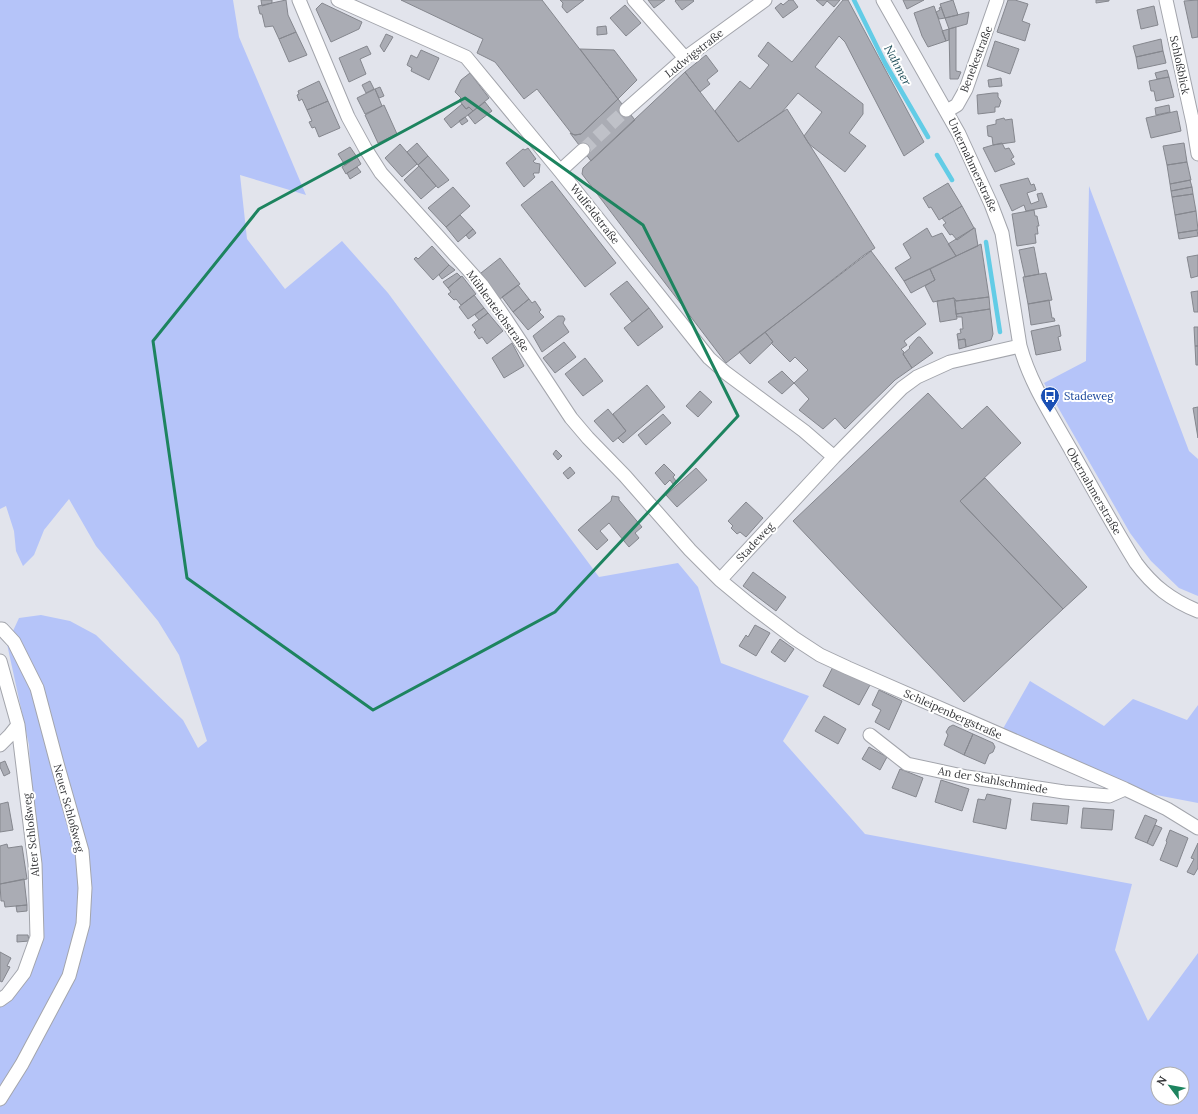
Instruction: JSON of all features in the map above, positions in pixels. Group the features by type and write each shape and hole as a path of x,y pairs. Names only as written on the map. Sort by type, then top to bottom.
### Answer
{"street":[{"name":"Mühlenteichstraße","path":"299,0 348,117 381,173 482,285 571,418 625,476 690,550 720,580"},
{"name":"Wulfeldstraße","path":"338,0 466,58 560,170 709,358 726,373 804,431 834,457"},
{"path":"634,0 686,58"},
{"name":"Ludwigstraße","path":"626,110 686,58 765,0"},
{"name":"Unternahmerstraße","path":"883,0 947,111 997,218 1002,233 1020,346"},
{"name":"Benekestraße","path":"947,111 958,105 966,89 997,0"},
{"name":"Schloßblick","path":"1166,0 1193,122 1198,154"},
{"path":"560,170 583,150"},
{"name":"Stadeweg","path":"720,580 834,457 902,388 917,377 950,362 1020,346"},
{"name":"Obernahmerstraße","path":"1020,346 1025,364 1050,413 1136,563 1161,591 1198,611"},
{"name":"Schleipenbergstraße","path":"720,580 789,634 820,655 1125,789 1167,809 1198,828"},
{"name":"Neuer Schloßweg","path":"0,1099 22,1064 69,976 83,924 84,888 82,851 37,688 14,642 1,629"},
{"name":"Alter Schloßweg","path":"0,662 18,725 35,864 37,937 24,973 7,994 0,1000"},
{"path":"0,745 18,725"},
{"name":"An der Stahlschmiede","path":"870,735 907,764 967,777 1049,790 1094,795 1109,796 1125,789"}],"highlighted area":[{"path":"465,98 643,225 738,416 555,612 373,710 187,578 153,341 259,209"}],"shaded area":[{"path":"0,0 233,0 239,37 306,195 240,175 247,239 285,289 342,241 388,293 599,577 678,563 698,587 721,663 809,696 783,741 865,834 1132,884 1115,950 1148,1021 1198,953 1198,1114 0,1114 0,1000 7,995 37,937 29,745 7,644 19,618 41,615 70,621 96,635 183,720 198,748 207,741 179,655 158,621 96,546 69,499 44,530 34,555 23,566 16,551 14,531 6,506 0,509"},
{"path":"1089,186 1189,451 1198,459 1198,596 1179,588 1151,561 1130,533 1044,383 1086,361"},
{"path":"1030,681 1104,726 1133,699 1187,720 1198,705 1198,803 1125,789 1000,734"}],"building":[{"path":"261,0 272,0 272,3 262,6"},
{"path":"286,0 288,15 296,32 279,39 273,26 265,27 262,14 260,14 258,6"},
{"path":"401,0 542,0 618,99 581,134 572,134 537,89 524,99 495,62 477,53 483,39"},
{"path":"560,0 584,0 567,13 562,7 563,3"},
{"path":"648,0 665,0 654,8"},
{"path":"789,0 793,0 798,7 783,18 775,8 781,3 783,5"},
{"path":"816,0 840,0 834,7 827,1 823,6"},
{"path":"843,0 848,0 924,142 904,156 845,42 839,36 815,67 863,104 863,114 849,133 866,146 845,172 809,144 804,136 822,112 798,93 782,112 738,142 715,111 740,81 750,89 769,65 758,56 768,42 792,62"},
{"path":"903,0 924,0 907,9"},
{"path":"953,0 958,15 945,18 940,4"},
{"path":"1008,0 1015,0 1028,4 1022,21 1030,24 1025,41 997,32"},
{"path":"1096,0 1109,0 1109,1 1096,3"},
{"path":"1198,0 1198,37 1192,38 1184,1"},
{"path":"675,1 694,1 682,10"},
{"path":"322,3 362,22 359,29 331,42 316,9"},
{"path":"625,5 641,23 626,36 610,18"},
{"path":"934,6 946,41 928,47 922,36 914,13"},
{"path":"1154,6 1158,25 1141,29 1137,10"},
{"path":"941,7 945,18 939,19 936,12 940,10 939,8"},
{"path":"969,12 967,24 949,29 945,18"},
{"path":"606,26 607,34 597,35 597,27"},
{"path":"956,27 956,71 961,72 958,79 950,79 949,29"},
{"path":"949,29 949,40 946,41 942,31"},
{"path":"296,32 307,55 289,62 279,39"},
{"path":"386,34 393,37 384,52 380,46"},
{"path":"1161,39 1163,51 1136,57 1133,46"},
{"path":"995,41 1019,49 1010,74 987,66"},
{"path":"367,46 371,54 360,59 366,74 349,82 339,58"},
{"path":"580,49 614,50 637,80 618,99"},
{"path":"421,50 439,58 429,80 411,71 412,68 407,65 411,55 417,58"},
{"path":"1163,51 1166,63 1138,69 1136,57"},
{"path":"706,55 718,71 707,80 710,84 700,92 685,72"},
{"path":"1167,70 1169,77 1157,79 1155,73"},
{"path":"685,72 738,142 787,109 875,248 726,363 582,174 583,168"},
{"path":"470,73 489,98 473,111 469,107 466,109 459,100 461,98 455,92 461,80"},
{"path":"1169,77 1174,97 1156,101 1154,91 1151,91 1149,81"},
{"path":"1001,78 1002,86 989,87 988,80"},
{"path":"319,81 328,101 307,110 302,99 299,101 297,95 299,94 298,91"},
{"path":"370,81 374,89 366,93 362,85"},
{"path":"380,87 384,96 379,98 375,89"},
{"path":"375,89 382,106 365,114 357,98"},
{"path":"998,93 998,97 1001,101 999,107 995,107 995,112 978,114 977,95"},
{"path":"618,99 635,120 591,161 570,133 575,135 581,134"},
{"path":"328,101 340,128 319,137 315,127 312,128 309,122 312,121 307,110"},
{"path":"485,102 492,111 475,124 468,115"},
{"path":"462,104 466,109 469,107 473,111 451,128 444,119"},
{"path":"384,105 397,134 378,143 365,115"},
{"path":"1169,105 1170,112 1156,115 1155,108"},
{"path":"1177,111 1181,131 1151,138 1146,118"},
{"path":"465,117 468,121 462,125 459,121"},
{"path":"1004,118 1005,120 1012,119 1015,142 993,145 992,137 988,136 987,126 996,124 996,120"},
{"path":"417,143 428,156 418,165 407,152"},
{"path":"1002,143 1005,149 1009,148 1014,157 1011,159 1015,164 995,172 983,148"},
{"path":"1184,143 1187,162 1167,165 1163,146"},
{"path":"400,144 417,164 402,177 385,158"},
{"path":"350,147 357,157 345,165 338,154"},
{"path":"528,148 536,159 533,161 540,164 539,173 534,173 533,174 535,177 524,187 506,163 523,149 525,150"},
{"path":"428,156 449,180 438,188 418,165"},
{"path":"357,157 361,164 346,174 342,167"},
{"path":"1187,162 1191,180 1170,184 1167,165"},
{"path":"419,166 436,186 421,199 404,180"},
{"path":"357,167 361,172 350,179 347,173"},
{"path":"1028,178 1031,185 1034,184 1036,190 1027,193 1031,204 1039,201 1037,194 1042,193 1047,207 1026,211 1024,205 1012,211 1000,185"},
{"path":"1190,180 1192,187 1171,191 1170,184"},
{"path":"552,181 616,263 585,287 521,205"},
{"path":"948,183 962,206 939,220 923,198"},
{"path":"453,187 470,206 446,227 428,208"},
{"path":"1192,187 1193,194 1172,197 1171,191"},
{"path":"1193,194 1196,211 1175,215 1172,197"},
{"path":"962,206 974,228 957,240 952,234 950,235 943,225 946,223 942,218"},
{"path":"1034,210 1039,226 1037,226 1038,234 1035,234 1036,243 1017,246 1012,214"},
{"path":"1196,211 1198,230 1178,233 1175,215"},
{"path":"460,215 473,229 458,242 446,227"},
{"path":"927,228 932,237 942,233 956,256 904,281 895,268 911,258 903,244"},
{"path":"974,228 978,246 956,256 948,244"},
{"path":"473,229 476,233 469,239 466,235"},
{"path":"1197,230 1198,236 1179,239 1178,233"},
{"path":"981,244 989,297 956,301 954,298 933,302 925,286 935,280 930,269"},
{"path":"432,246 449,265 433,280 414,259 416,257 418,259"},
{"path":"1034,247 1039,274 1025,277 1019,250"},
{"path":"871,251 926,324 904,341 907,345 901,349 912,368 895,380 845,429 835,418 823,429 799,410 809,399 794,383 808,370 795,357 790,362 771,343 773,342 765,332"},
{"path":"1198,255 1198,276 1191,278 1187,257"},
{"path":"500,258 520,284 500,299 481,273"},
{"path":"449,265 455,270 442,279 439,275"},
{"path":"930,269 935,280 911,293 904,281"},
{"path":"457,273 461,277 448,288 443,282"},
{"path":"1046,273 1052,300 1028,304 1023,277"},
{"path":"462,276 476,294 461,305 456,299 454,300 448,294 451,292 448,288"},
{"path":"627,281 649,308 632,322 610,294"},
{"path":"518,285 529,299 513,312 502,297"},
{"path":"1198,291 1198,312 1194,312 1191,292"},
{"path":"474,295 484,308 468,319 459,307"},
{"path":"989,297 990,309 956,314 955,300"},
{"path":"954,298 957,319 940,322 937,301"},
{"path":"529,299 532,303 535,301 541,310 539,312 544,317 528,330 513,312"},
{"path":"1049,300 1052,318 1054,318 1055,321 1031,325 1028,304"},
{"path":"484,308 488,313 479,320 475,315"},
{"path":"649,308 663,327 638,346 624,328"},
{"path":"990,309 993,334 991,340 966,347 965,339 958,340 957,334 961,333 960,329 963,329 962,317 957,317 956,314"},
{"path":"488,313 503,331 487,344 482,337 479,339 474,332 476,330 472,325"},
{"path":"558,316 563,316 565,319 563,323 569,332 542,352 533,336"},
{"path":"1059,325 1061,336 1058,337 1061,350 1036,355 1031,331"},
{"path":"1194,327 1198,327 1198,346 1195,346"},
{"path":"765,332 773,342 750,364 739,352"},
{"path":"918,337 920,337 933,353 912,368 903,354 910,348 909,347"},
{"path":"965,339 966,347 959,349 958,340"},
{"path":"564,342 576,357 555,373 543,358"},
{"path":"512,343 524,366 504,378 492,358"},
{"path":"1195,346 1198,346 1198,365 1196,365"},
{"path":"585,358 603,381 583,396 565,374"},
{"path":"782,371 794,383 782,394 768,382"},
{"path":"647,385 665,407 623,443 618,438 626,431 613,414"},
{"path":"700,391 712,402 698,417 686,406"},
{"path":"928,393 962,429 987,406 1021,443 960,501 1063,609 964,702 793,521"},
{"path":"1198,407 1198,438 1193,408"},
{"path":"608,409 626,431 613,442 594,421"},
{"path":"663,414 671,423 646,445 638,435"},
{"path":"556,450 562,456 558,460 553,454"},
{"path":"664,464 675,475 673,477 676,481 673,484 670,480 665,485 655,473"},
{"path":"570,467 575,473 568,479 563,473"},
{"path":"696,468 707,480 677,507 666,495"},
{"path":"985,478 1087,587 1063,609 960,501"},
{"path":"612,496 619,497 619,500 642,527 635,533 639,538 629,547 609,523 600,531 608,540 597,550 578,530 611,501"},
{"path":"746,502 763,518 746,537 740,532 737,534 731,528 733,526 728,521"},
{"path":"753,572 786,597 776,611 743,586"},
{"path":"755,625 770,633 756,656 739,646 746,635 748,637"},
{"path":"780,639 794,649 785,662 771,652"},
{"path":"834,665 870,685 859,705 823,686"},
{"path":"879,690 902,701 889,730 875,722 881,710 872,705"},
{"path":"824,716 846,729 838,744 815,731"},
{"path":"953,725 973,734 964,755 944,745 948,735 946,732 949,727"},
{"path":"973,734 993,743 995,747 993,752 989,754 985,764 964,755"},
{"path":"869,747 887,757 880,770 862,759"},
{"path":"5,761 10,773 4,776 0,763"},
{"path":"900,769 923,778 916,797 892,788"},
{"path":"941,780 969,789 962,811 935,802"},
{"path":"987,794 1011,799 1006,829 973,822 978,799 985,800"},
{"path":"8,802 13,830 0,832 0,804"},
{"path":"1033,803 1069,806 1067,824 1031,820"},
{"path":"1083,808 1114,810 1112,830 1081,828"},
{"path":"1145,815 1157,820 1147,843 1135,838"},
{"path":"1155,825 1162,828 1153,846 1147,843"},
{"path":"1170,830 1188,838 1177,867 1160,860"},
{"path":"1198,843 1198,868 1194,875 1187,872 1194,859 1191,858"},
{"path":"7,844 8,848 22,846 27,879 0,884 0,846"},
{"path":"24,879 27,905 5,907 4,901 1,901 0,884"},
{"path":"27,905 27,911 17,912 16,906"},
{"path":"17,935 28,935 29,941 17,942"},
{"path":"0,952 11,958 7,966 10,967 2,982 0,981"}],"waterway":[{"name":"Nahmer","path":"854,0 885,63 928,137"},
{"name":"Nahmer","path":"937,155 952,180"},
{"name":"Nahmer","path":"986,242 1000,332"}],"tunnel":[{"path":"583,150 626,110"}],"place":[{"name":"Stadeweg","path":"1050,413"}]}
